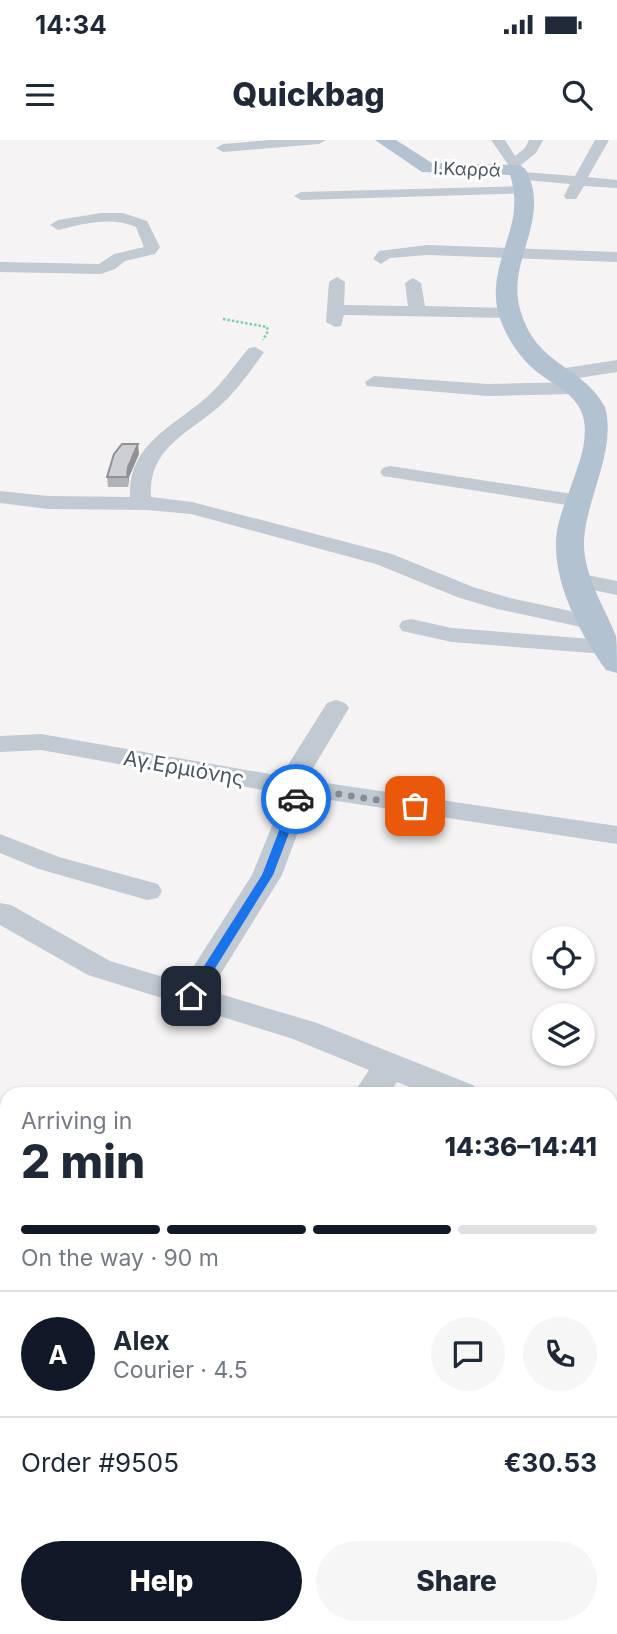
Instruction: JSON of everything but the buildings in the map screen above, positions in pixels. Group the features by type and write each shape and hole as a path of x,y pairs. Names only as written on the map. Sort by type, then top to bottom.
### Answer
{"main road":[{"name":"Ι.Καρρά","path":"384,140 428,168 519,175"},
{"path":"519,175 524,221 507,283 509,313 538,361 567,382 593,407 597,429 594,463 579,501 570,544 577,580 605,644"}],"street":[{"path":"223,148 319,140"},
{"path":"498,140 519,175"},
{"path":"519,175 536,140"},
{"path":"570,199 602,140"},
{"path":"302,196 519,175 617,184"},
{"path":"350,210 379,203 375,191"},
{"path":"0,267 101,269 116,259 149,251 152,247 142,224 131,219 94,219 58,225"},
{"path":"381,259 385,254 427,250 617,257"},
{"path":"337,282 335,316 417,312 509,313"},
{"path":"413,283 417,312"},
{"path":"141,505 140,486 145,462 165,439 217,398 255,352"},
{"path":"374,382 488,390 567,382 617,366"},
{"path":"390,472 579,501"},
{"path":"0,497 45,503 192,508 384,559 605,644"},
{"path":"577,580 617,588"},
{"path":"411,626 452,635 605,644"},
{"path":"191,996 267,875 295,787 336,708"},
{"name":"Αγ.Ερμιόνης","path":"0,744 41,742 295,787 617,835"},
{"path":"0,844 49,863 147,891"},
{"path":"0,912 99,968 305,1031 443,1087"},
{"path":"375,1087 390,1067"}],"path":[{"path":"223,320 267,327 268,331 255,352"}],"way so far":[{"path":"296,799 301,788 415,806"}],"route":[{"path":"191,996 252,903 267,875 296,799"}]}
